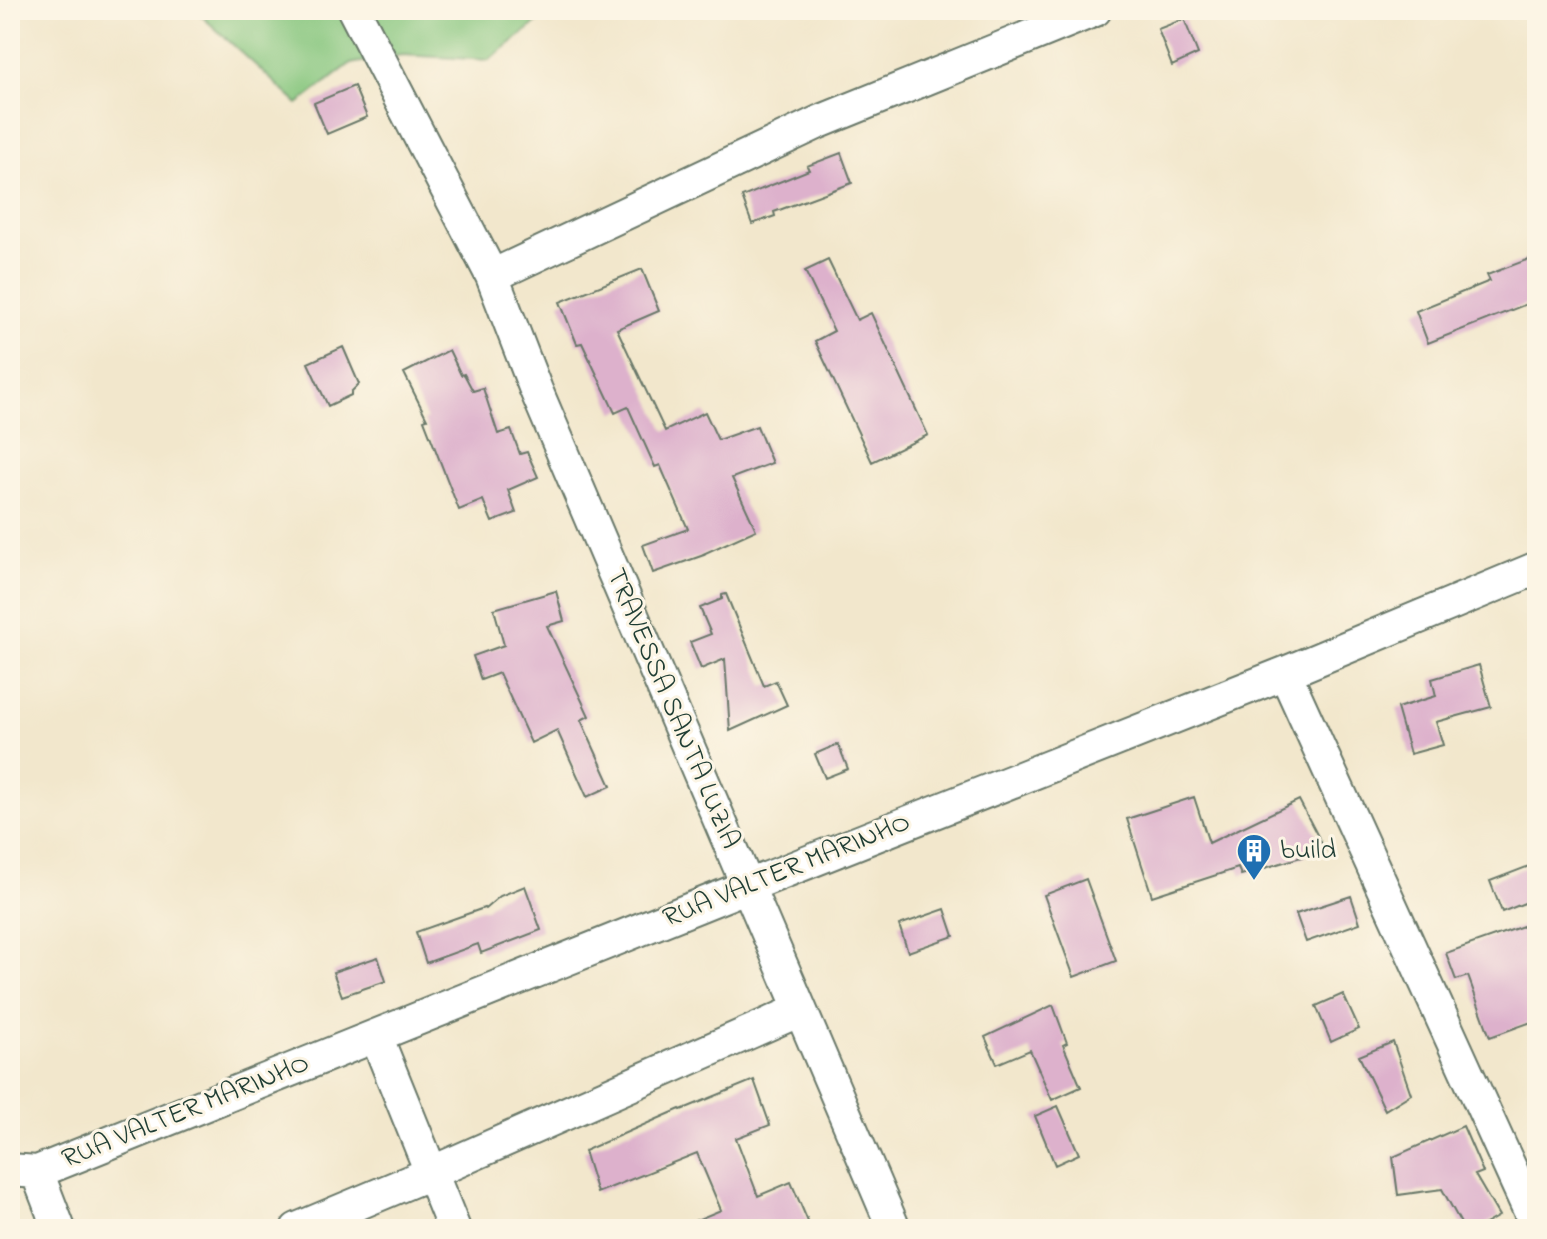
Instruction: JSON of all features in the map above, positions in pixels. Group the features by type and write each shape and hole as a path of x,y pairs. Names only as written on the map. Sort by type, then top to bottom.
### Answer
{"street":[{"name":"TRAVESSA SANTA LUZIA","path":"354,10 492,276 536,390 894,1229"},
{"path":"492,276 819,122 1095,10"},
{"name":"RUA VALTER MARINHO","path":"24,1171 376,1036 1285,673 1537,568"},
{"path":"1285,673 1537,1227"},
{"path":"297,1229 800,1010"},
{"path":"376,1036 454,1229"},
{"path":"24,1171 59,1229"}],"green space":[{"path":"195,10 553,10 489,60 402,55 350,64 298,104"}],"building":[{"path":"1184,19 1198,54 1172,66 1158,29"},
{"path":"354,86 367,117 327,134 314,103"},
{"path":"841,153 852,183 774,212 775,216 752,224 742,197 809,170 807,166"},
{"path":"1537,256 1537,300 1428,343 1416,311 1490,281 1487,275"},
{"path":"828,260 857,320 871,313 928,435 872,462 815,341 834,331 805,271"},
{"path":"642,269 659,311 617,329 665,431 705,412 718,440 757,426 772,463 732,478 756,530 704,555 653,573 643,545 688,529 660,465 655,467 628,407 615,413 582,343 577,344 560,302"},
{"path":"343,347 359,384 351,395 328,406 308,363"},
{"path":"449,350 473,391 483,388 498,434 511,430 520,454 527,452 538,477 508,490 516,513 492,522 483,500 459,510 424,420 427,419 404,373"},
{"path":"556,591 564,621 547,626 589,716 581,720 611,786 587,797 557,730 531,743 499,673 481,680 473,656 504,645 494,609"},
{"path":"726,594 764,686 776,681 787,705 730,731 725,659 701,669 690,642 711,634 700,608 722,599 722,595"},
{"path":"1479,665 1491,707 1436,722 1443,745 1410,754 1397,708 1436,696 1432,679"},
{"path":"838,744 848,769 825,778 815,754"},
{"path":"1194,797 1209,843 1299,800 1325,850 1241,875 1238,868 1152,896 1127,819"},
{"path":"1537,863 1537,898 1502,912 1490,881"},
{"path":"1086,879 1116,961 1074,977 1044,895"},
{"path":"525,886 541,930 481,953 478,944 426,963 416,932 485,909 500,896"},
{"path":"1351,896 1360,923 1306,942 1296,914"},
{"path":"945,909 954,936 908,952 899,925"},
{"path":"1523,926 1537,964 1537,1020 1490,1037 1468,976 1456,980 1446,953"},
{"path":"378,957 386,981 342,996 333,972"},
{"path":"1343,994 1359,1029 1331,1042 1316,1006"},
{"path":"1053,1005 1067,1043 1063,1045 1081,1087 1052,1100 1030,1050 997,1064 985,1037"},
{"path":"1393,1042 1411,1094 1385,1110 1359,1056"},
{"path":"754,1080 770,1125 736,1138 758,1196 791,1182 809,1224 794,1229 675,1229 721,1210 697,1153 597,1193 584,1151"},
{"path":"1058,1106 1079,1154 1055,1165 1035,1116"},
{"path":"1463,1126 1483,1172 1475,1175 1499,1216 1476,1229 1464,1229 1442,1189 1398,1195 1393,1157"}],"place":[{"name":"build","path":"1254,882"}]}
